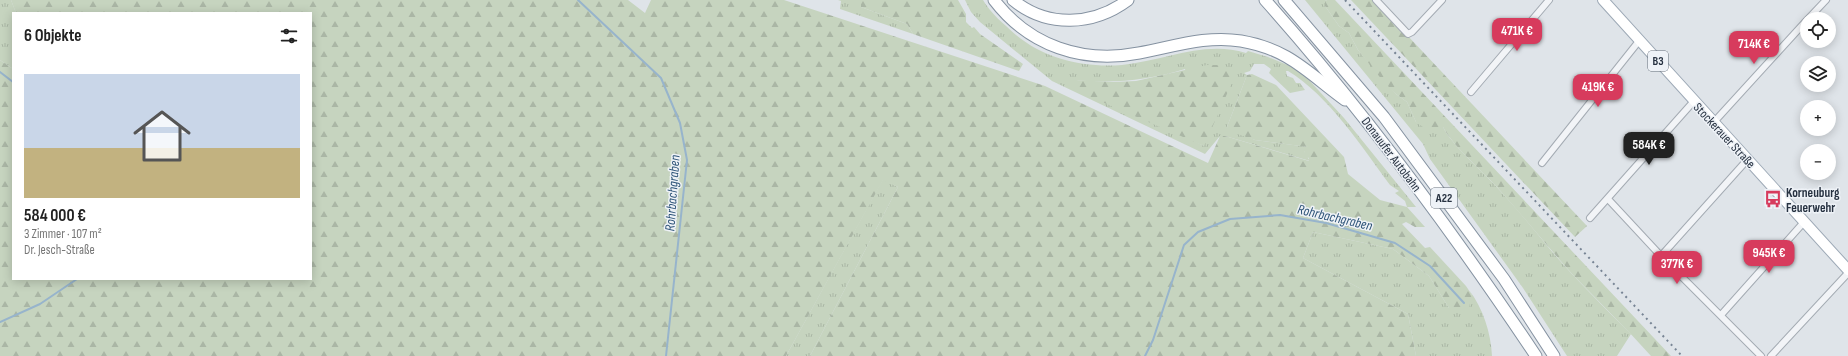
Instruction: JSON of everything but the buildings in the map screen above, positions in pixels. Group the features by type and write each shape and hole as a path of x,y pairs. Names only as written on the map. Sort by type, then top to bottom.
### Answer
{"highway":[{"path":"994,0 1006,15 1028,33 1049,45 1082,55 1099,57 1123,56 1209,40 1235,40 1262,46 1298,62 1358,110"},
{"path":"1013,0 1026,9 1040,15 1052,19 1069,21 1088,19 1101,15 1118,7 1128,0"},
{"name":"Donauufer Autobahn","path":"1265,0 1358,110 1484,278 1536,356"},
{"name":"Donauufer Autobahn","path":"1284,0 1384,117 1504,279 1554,356"}],"main road":[{"name":"Stockerauer Straße","path":"1603,0 1748,159 1848,272"}],"street":[{"path":"1376,0 1408,34 1412,32 1442,0"},
{"path":"1471,92 1549,0"},
{"path":"1815,12 1826,0"},
{"path":"1714,122 1800,29"},
{"path":"1542,163 1639,41"},
{"path":"1590,218 1694,101"},
{"path":"1661,256 1748,159"},
{"path":"1608,199 1661,256 1761,356"},
{"path":"1721,315 1804,222"},
{"path":"1771,356 1848,272"}],"green space":[{"path":"0,0 11,0 16,12 12,12 12,68 0,60"},
{"path":"11,0 628,0 645,13 651,0 784,0 1045,86 1208,163 1220,136 1225,136 1309,161 1309,158 1306,157 1304,151 1309,151 1308,147 1255,140 1229,131 1227,127 1247,75 1252,74 1276,85 1344,157 1348,174 1380,200 1407,207 1425,227 1415,227 1406,222 1402,224 1425,248 1430,247 1466,286 1472,295 1469,307 1449,308 1429,276 1393,249 1313,232 1303,258 1408,314 1416,356 810,356 898,187 883,180 786,356 0,356 0,60 12,68 12,280 312,280 312,12 16,12"},
{"path":"838,0 861,0 861,7 907,24 913,34 840,9 841,1"},
{"path":"861,0 958,0 966,14 966,22 972,28 974,27 980,34 1023,64 1019,71 913,34 907,24 861,7"},
{"path":"965,0 983,0 998,19 1027,43 1053,56 1080,63 1108,66 1122,65 1199,50 1215,49 1246,53 1248,51 1290,66 1308,79 1344,118 1416,207 1407,207 1405,201 1395,193 1399,191 1390,185 1344,123 1303,81 1288,71 1286,71 1287,76 1293,78 1296,83 1300,83 1305,90 1290,93 1269,73 1271,69 1264,64 1254,64 1250,71 1244,73 1247,75 1227,127 1255,140 1309,147 1309,151 1304,151 1310,161 1225,136 1220,136 1205,154 1052,81 980,22 971,12","holes":["1185,69 1204,146 1076,80 1104,82 1131,80 1158,76"]},
{"path":"1305,0 1327,0 1325,1 1325,6 1339,26 1349,33 1358,50 1396,94 1407,102 1416,122 1443,127 1452,141 1508,199 1568,270 1631,334 1617,356 1567,356 1523,288 1430,159 1423,144"},
{"path":"1335,0 1671,356 1651,356 1573,275 1497,187 1460,150 1443,127 1426,129 1416,122 1407,102 1396,94 1383,81 1358,50 1349,33 1339,26 1325,6 1325,1"},
{"path":"1351,0 1374,0 1587,226 1575,237"},
{"path":"1207,65 1222,65 1237,71 1204,146 1072,89 1075,80 1113,82 1136,81"},
{"path":"883,179 898,187 810,356 786,356"},
{"path":"1313,232 1393,249 1429,276 1449,308 1472,295 1469,290 1474,297 1485,321 1490,339 1492,356 1416,356 1408,314 1303,258"}],"waterway":[{"name":"Rohrbachgraben","path":"578,0 661,78 680,123 687,160 666,356"},
{"name":"Rohrbachgraben","path":"0,72 12,81"},
{"name":"Rohrbachgraben","path":"1145,356 1153,340 1184,245 1198,232 1230,219 1280,215 1326,223 1395,243 1430,266 1464,303"},
{"name":"Rohrbachgraben","path":"0,322 40,304 76,280"}],"railway":[{"path":"1345,0 1682,356"}],"place":[{"name":"Korneuburg Feuerwehr","path":"1773,199"}]}
